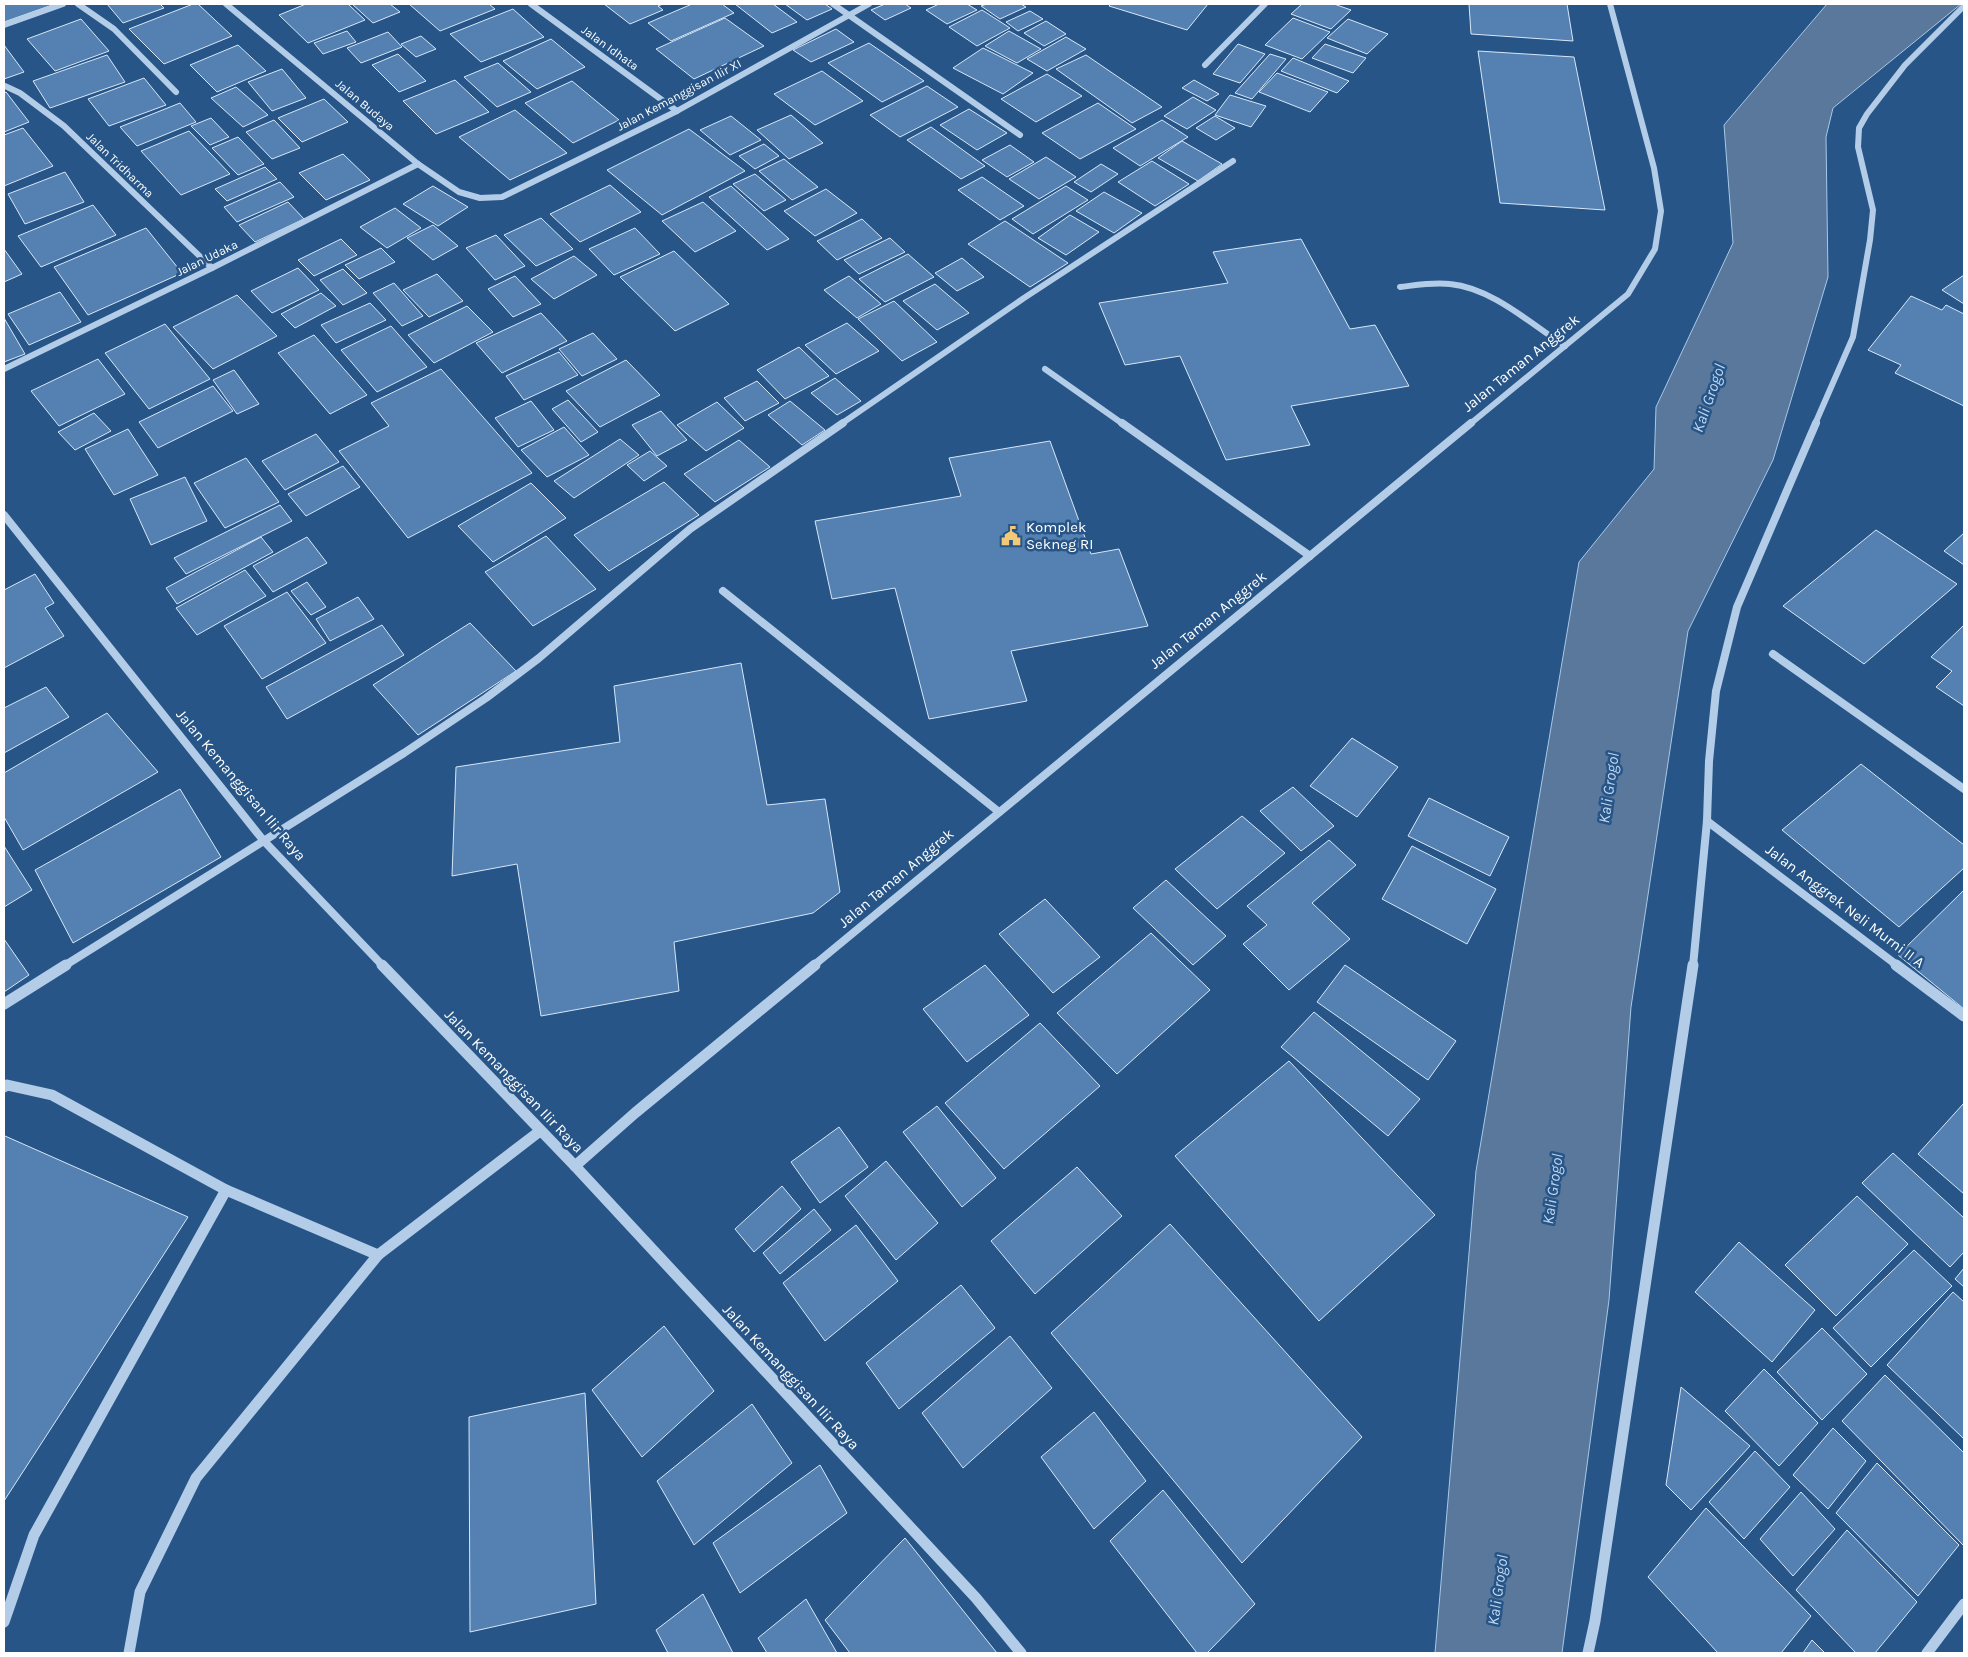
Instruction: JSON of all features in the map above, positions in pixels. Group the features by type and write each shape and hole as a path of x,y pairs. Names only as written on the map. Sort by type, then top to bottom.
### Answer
{"street":[{"path":"4,25 63,4"},
{"path":"78,4 114,29 176,92"},
{"name":"Jalan Budaya","path":"226,4 418,164 459,192 480,198 502,197"},
{"name":"Jalan Idhata","path":"530,4 677,111"},
{"path":"833,4 1020,135"},
{"path":"847,15 870,4"},
{"path":"1205,65 1265,4"},
{"name":"Jalan Taman Anggrek","path":"575,1166 642,1107 1628,294 1655,250 1660,211 1654,168 1610,4"},
{"path":"1588,1653 1595,1622 1690,997 1707,821 1709,761 1716,691 1737,606 1853,337 1870,240 1872,210 1858,147 1859,128 1867,114 1905,65 1964,6"},
{"name":"Jalan Kemanggisan Ilir XI","path":"502,197 677,111 847,15"},
{"name":"Jalan Tridharma","path":"5,86 20,93 64,126 212,268"},
{"path":"4,1004 422,742 487,698 560,641 642,567 690,529 1024,298 1232,161"},
{"name":"Jalan Udaka","path":"4,369 212,268 418,164"},
{"path":"1400,287 1436,283 1458,285 1483,295 1565,346"},
{"path":"1045,369 1310,556"},
{"name":"Jalan Kemanggisan Ilir Raya","path":"4,515 263,840 575,1166 976,1598 1021,1653"},
{"path":"723,591 999,812"},
{"path":"1773,654 1964,789"},
{"name":"Jalan Anggrek Neli Murni II A","path":"1707,821 1964,1016"},
{"path":"4,1087 6,1085 52,1094 226,1190 378,1255"},
{"path":"129,1653 140,1592 196,1478 378,1255 540,1130"},
{"path":"4,1622 34,1535 226,1190"},
{"path":"1926,1653 1964,1604"}],"water":[{"name":"Kali Grogol","path":"1827,4 1961,4 1833,108 1826,137 1828,277 1773,460 1688,631 1631,1007 1609,1300 1562,1653 1435,1653 1476,1171 1579,562 1654,469 1656,407 1733,243 1724,125"}],"building":[{"path":"4,4 55,4 4,22"},
{"path":"107,4 160,4 164,8 123,23"},
{"path":"193,4 198,4 232,36 164,64 129,29"},
{"path":"306,4 348,4 365,20 308,43 279,15"},
{"path":"352,4 390,4 400,12 373,23"},
{"path":"409,4 489,4 495,9 440,31"},
{"path":"604,4 663,4 658,6 663,10 630,24"},
{"path":"692,4 722,4 734,13 671,41 648,23"},
{"path":"735,4 773,4 797,22 772,33"},
{"path":"785,4 825,4 832,9 807,20"},
{"path":"885,4 905,4 911,8 885,20 871,10"},
{"path":"939,4 967,4 977,10 947,24 926,10"},
{"path":"987,4 1021,4 1026,7 1000,19 981,6"},
{"path":"1111,4 1208,4 1187,30 1109,6"},
{"path":"1302,4 1334,4 1351,10 1331,29 1291,14"},
{"path":"1469,4 1567,4 1573,41 1471,34"},
{"path":"513,9 544,37 481,62 450,34"},
{"path":"982,10 1010,28 977,46 949,27"},
{"path":"1030,11 1043,19 1018,31 1006,22"},
{"path":"725,18 764,46 694,79 656,49"},
{"path":"1293,18 1330,32 1302,59 1265,45"},
{"path":"81,19 109,51 55,71 27,39"},
{"path":"1348,19 1388,34 1367,54 1327,38"},
{"path":"1046,21 1066,34 1044,46 1024,33"},
{"path":"836,29 854,42 811,62 793,50"},
{"path":"347,31 356,42 323,54 314,43"},
{"path":"1009,31 1041,49 1017,63 985,46"},
{"path":"388,32 402,47 361,63 347,48"},
{"path":"421,36 436,49 416,57 401,44"},
{"path":"1066,37 1086,49 1047,71 1027,59"},
{"path":"551,39 585,67 537,89 503,61"},
{"path":"869,43 924,81 882,102 828,63"},
{"path":"1238,44 1265,54 1240,83 1213,74"},
{"path":"1325,44 1366,58 1353,73 1312,58"},
{"path":"4,45 24,72 4,79"},
{"path":"238,45 266,71 217,92 190,65"},
{"path":"983,48 1033,73 1003,94 953,68"},
{"path":"1478,51 1574,57 1605,210 1500,203"},
{"path":"398,54 426,81 399,92 372,65"},
{"path":"1270,54 1286,59 1252,99 1235,93"},
{"path":"107,55 125,82 50,108 33,81"},
{"path":"1086,55 1162,107 1132,123 1056,69"},
{"path":"1293,58 1349,81 1337,93 1281,71"},
{"path":"498,63 531,92 497,107 464,77"},
{"path":"282,69 306,98 272,111 248,82"},
{"path":"822,71 863,101 815,125 774,94"},
{"path":"1277,73 1328,92 1310,112 1259,92"},
{"path":"1047,74 1082,96 1036,122 1001,99"},
{"path":"144,78 166,105 109,126 88,99"},
{"path":"455,80 489,112 436,134 403,101"},
{"path":"1194,80 1219,94 1207,101 1182,88"},
{"path":"572,81 619,120 573,143 525,103"},
{"path":"927,86 958,107 900,137 870,115"},
{"path":"236,87 268,115 243,127 211,98"},
{"path":"6,92 29,122 4,132 4,93"},
{"path":"1230,95 1266,106 1251,127 1215,115"},
{"path":"1193,97 1216,110 1187,129 1164,116"},
{"path":"324,99 348,122 302,142 278,118"},
{"path":"180,103 196,122 137,146 120,127"},
{"path":"1098,103 1136,129 1080,159 1042,133"},
{"path":"969,109 1007,133 977,150 940,125"},
{"path":"515,110 567,153 510,180 459,137"},
{"path":"791,115 823,143 789,159 757,130"},
{"path":"731,116 761,140 730,155 700,130"},
{"path":"1215,116 1235,128 1216,140 1196,128"},
{"path":"211,118 229,137 210,145 191,126"},
{"path":"274,120 300,148 272,159 246,132"},
{"path":"1162,120 1188,137 1140,166 1113,148"},
{"path":"931,127 985,166 961,179 907,140"},
{"path":"23,128 53,166 4,186 4,135"},
{"path":"689,129 745,171 662,215 607,170"},
{"path":"189,131 230,174 181,195 141,151"},
{"path":"238,137 264,164 238,175 212,148"},
{"path":"1182,141 1222,164 1198,181 1158,158"},
{"path":"764,144 779,156 755,169 739,156"},
{"path":"1010,145 1034,162 1007,177 982,160"},
{"path":"343,154 370,180 326,200 299,173"},
{"path":"1046,157 1076,177 1039,199 1009,179"},
{"path":"784,159 818,187 792,200 759,171"},
{"path":"1152,161 1189,184 1155,206 1118,182"},
{"path":"1101,164 1118,174 1091,192 1074,182"},
{"path":"265,167 277,179 227,201 215,189"},
{"path":"65,172 84,202 25,224 8,194"},
{"path":"755,174 786,200 764,211 733,184"},
{"path":"982,177 1024,206 1000,220 958,190"},
{"path":"280,182 294,197 237,222 224,207"},
{"path":"610,185 641,212 580,242 550,214"},
{"path":"433,186 468,207 438,226 403,204"},
{"path":"731,186 789,239 767,250 709,197"},
{"path":"1066,186 1088,200 1033,234 1012,219"},
{"path":"826,189 857,213 815,236 784,211"},
{"path":"1104,192 1142,213 1114,233 1076,211"},
{"path":"288,202 304,219 255,242 239,225"},
{"path":"703,202 736,231 695,252 662,221"},
{"path":"93,205 116,235 41,267 18,236"},
{"path":"395,208 421,228 387,248 360,227"},
{"path":"1070,215 1099,232 1066,255 1038,238"},
{"path":"541,218 573,249 536,266 504,235"},
{"path":"862,219 882,238 837,260 817,241"},
{"path":"1005,221 1068,263 1030,287 968,244"},
{"path":"433,225 458,246 433,260 407,238"},
{"path":"146,228 182,273 88,315 54,267"},
{"path":"635,228 660,254 614,275 589,249"},
{"path":"496,235 525,266 495,280 466,248"},
{"path":"890,238 905,252 859,274 844,260"},
{"path":"341,239 357,255 314,276 298,260"},
{"path":"1301,239 1350,329 1375,325 1409,386 1291,406 1310,445 1226,460 1180,356 1125,365 1099,303 1228,283 1213,252"},
{"path":"381,248 395,262 359,279 345,265"},
{"path":"4,249 22,274 4,282"},
{"path":"674,251 729,304 675,331 620,277"},
{"path":"908,254 934,277 885,302 859,279"},
{"path":"574,256 597,275 554,299 531,279"},
{"path":"962,258 984,277 957,291 935,273"},
{"path":"298,268 319,290 272,313 251,291"},
{"path":"343,269 367,293 343,305 320,280"},
{"path":"437,274 463,301 429,317 403,290"},
{"path":"1964,275 1964,304 1942,290"},
{"path":"515,276 541,304 513,317 488,289"},
{"path":"849,276 881,304 857,318 824,290"},
{"path":"394,283 423,316 402,326 373,293"},
{"path":"935,284 969,313 937,330 903,301"},
{"path":"60,292 81,322 29,345 8,314"},
{"path":"321,293 336,306 295,328 281,314"},
{"path":"237,295 277,336 213,369 173,327"},
{"path":"1911,296 1942,310 1946,305 1964,314 1964,406 1895,373 1901,365 1868,350"},
{"path":"894,301 937,342 902,361 858,319"},
{"path":"370,303 386,320 336,343 321,325"},
{"path":"467,306 493,332 434,363 408,335"},
{"path":"541,313 567,341 502,373 476,343"},
{"path":"4,318 25,354 4,362"},
{"path":"847,323 879,351 836,374 805,345"},
{"path":"165,324 210,379 149,409 105,353"},
{"path":"391,326 427,367 377,392 341,350"},
{"path":"593,333 617,359 582,376 559,349"},
{"path":"314,335 367,395 330,414 278,353"},
{"path":"799,347 829,376 785,399 757,370"},
{"path":"559,352 578,375 524,400 506,376"},
{"path":"98,359 125,394 59,426 31,391"},
{"path":"626,360 660,395 600,427 566,391"},
{"path":"441,369 532,473 408,538 339,451 389,426 371,403"},
{"path":"234,370 259,404 237,414 213,380"},
{"path":"835,378 861,401 837,415 811,393"},
{"path":"757,381 779,403 745,421 724,398"},
{"path":"213,386 233,411 158,448 139,422"},
{"path":"568,400 598,432 581,442 552,409"},
{"path":"531,401 554,430 518,447 495,418"},
{"path":"790,401 825,430 802,445 768,415"},
{"path":"717,402 744,428 706,451 677,425"},
{"path":"661,411 687,440 657,456 632,425"},
{"path":"94,413 111,431 75,450 58,432"},
{"path":"564,427 589,455 547,477 521,450"},
{"path":"128,429 158,475 114,495 85,449"},
{"path":"316,434 339,462 285,490 262,461"},
{"path":"620,439 639,455 574,498 554,481"},
{"path":"739,440 770,467 715,502 684,474"},
{"path":"1050,441 1091,554 1119,549 1148,626 1011,651 1027,701 929,719 895,588 832,599 815,521 961,496 949,458"},
{"path":"650,451 667,466 644,481 627,465"},
{"path":"246,458 279,502 225,528 194,483"},
{"path":"343,466 360,487 306,516 288,494"},
{"path":"185,477 207,521 151,545 130,499"},
{"path":"664,482 699,515 609,571 574,535"},
{"path":"531,483 566,518 493,562 458,526"},
{"path":"280,505 292,521 186,574 174,558"},
{"path":"1876,530 1957,584 1864,664 1783,606"},
{"path":"1964,533 1964,565 1944,551"},
{"path":"546,536 596,589 533,626 485,572"},
{"path":"261,537 273,552 177,604 166,588"},
{"path":"307,537 327,563 273,592 253,566"},
{"path":"245,570 266,596 197,635 176,608"},
{"path":"35,574 54,603 45,608 64,636 4,668 4,590"},
{"path":"307,582 326,607 311,615 291,591"},
{"path":"287,592 326,643 262,679 224,626"},
{"path":"358,597 374,619 330,641 316,619"},
{"path":"470,623 516,671 418,735 373,685"},
{"path":"382,625 404,655 287,719 266,687"},
{"path":"1964,625 1964,706 1936,687 1952,671 1931,657"},
{"path":"741,663 767,805 825,799 840,892 813,913 674,942 679,991 541,1016 517,864 452,876 456,767 620,742 614,686"},
{"path":"46,687 69,717 4,753 4,708"},
{"path":"107,713 158,772 23,850 4,817 4,773"},
{"path":"1352,738 1398,767 1357,817 1310,786"},
{"path":"1861,764 1964,845 1964,868 1899,927 1782,830"},
{"path":"1293,787 1334,826 1301,851 1260,811"},
{"path":"180,789 221,857 73,943 35,870"},
{"path":"1429,798 1509,837 1490,876 1408,836"},
{"path":"1242,816 1285,853 1217,909 1175,869"},
{"path":"1329,840 1356,865 1312,903 1350,939 1289,990 1243,944 1267,925 1247,906"},
{"path":"4,846 32,890 4,907"},
{"path":"1412,846 1496,889 1467,944 1382,899"},
{"path":"1166,880 1226,936 1193,965 1133,908"},
{"path":"1964,890 1964,1009 1898,955"},
{"path":"1045,899 1100,957 1053,993 999,934"},
{"path":"1151,933 1210,990 1117,1074 1057,1013"},
{"path":"4,939 29,975 4,992"},
{"path":"985,965 1029,1015 967,1062 923,1009"},
{"path":"1345,965 1456,1041 1428,1080 1317,1002"},
{"path":"1314,1012 1420,1099 1388,1136 1281,1047"},
{"path":"1040,1023 1100,1086 1004,1169 945,1103"},
{"path":"1289,1061 1435,1215 1319,1321 1175,1156"},
{"path":"1964,1103 1964,1194 1918,1154"},
{"path":"937,1106 996,1178 962,1207 903,1132"},
{"path":"839,1127 868,1167 820,1203 791,1162"},
{"path":"4,1137 188,1217 4,1501"},
{"path":"1893,1153 1964,1218 1964,1252 1950,1267 1862,1183"},
{"path":"886,1161 938,1223 896,1260 845,1196"},
{"path":"1077,1167 1122,1216 1035,1294 991,1241"},
{"path":"782,1186 801,1209 754,1252 735,1229"},
{"path":"1857,1196 1908,1244 1836,1316 1785,1265"},
{"path":"814,1209 831,1230 780,1274 763,1253"},
{"path":"1170,1224 1362,1437 1242,1563 1051,1333"},
{"path":"856,1225 898,1281 825,1341 783,1283"},
{"path":"1739,1242 1815,1310 1772,1362 1695,1292"},
{"path":"1914,1250 1952,1286 1871,1367 1833,1328"},
{"path":"1964,1268 1964,1287 1955,1279"},
{"path":"961,1285 995,1328 899,1409 866,1363"},
{"path":"1953,1292 1964,1302 1964,1439 1887,1365"},
{"path":"664,1326 714,1391 642,1457 592,1390"},
{"path":"1822,1328 1867,1374 1822,1420 1777,1372"},
{"path":"1010,1336 1052,1388 963,1468 922,1413"},
{"path":"1764,1369 1818,1423 1779,1466 1725,1411"},
{"path":"1885,1375 1964,1453 1964,1546 1842,1421"},
{"path":"1681,1387 1750,1446 1691,1510 1666,1485"},
{"path":"585,1393 596,1604 470,1632 469,1417"},
{"path":"752,1404 792,1463 694,1545 657,1481"},
{"path":"1094,1412 1146,1481 1094,1529 1041,1457"},
{"path":"1833,1428 1866,1461 1828,1509 1793,1475"},
{"path":"1755,1451 1790,1487 1744,1539 1709,1502"},
{"path":"1877,1463 1959,1545 1918,1596 1836,1513"},
{"path":"820,1465 847,1513 740,1593 713,1543"},
{"path":"1163,1490 1255,1604 1207,1653 1197,1653 1110,1541"},
{"path":"1801,1492 1835,1529 1793,1576 1760,1539"},
{"path":"1706,1508 1811,1616 1781,1653 1718,1653 1648,1577"},
{"path":"1847,1530 1917,1602 1875,1653 1856,1653 1796,1590"},
{"path":"905,1538 997,1653 850,1653 825,1620"},
{"path":"703,1594 733,1653 668,1653 656,1630"},
{"path":"806,1599 837,1653 767,1653 758,1638"},
{"path":"1812,1640 1825,1653 1803,1653"}],"place":[{"name":"Komplek Sekneg RI","path":"1011,536"}]}
